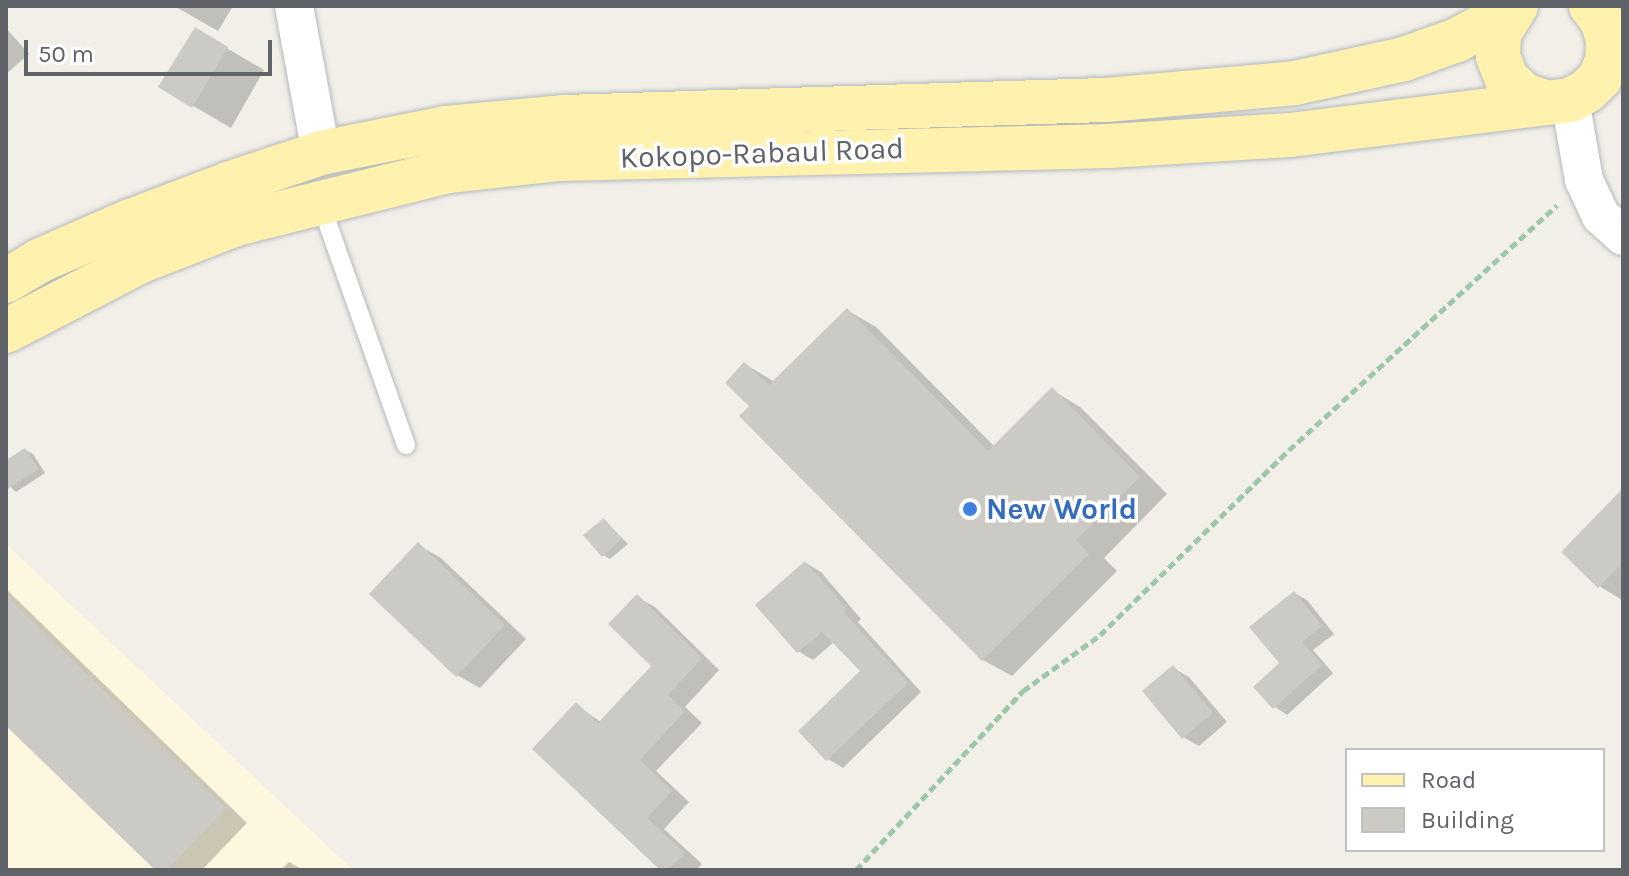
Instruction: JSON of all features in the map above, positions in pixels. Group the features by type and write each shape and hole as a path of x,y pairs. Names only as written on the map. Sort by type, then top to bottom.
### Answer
{"main road":[{"path":"1513,9 1499,33 1498,57 1507,79 1524,95 1558,101 1587,91 1615,57 1603,22 1591,6"},
{"name":"Kokopo-Rabaul Road","path":"6,281 39,261 128,222 321,153 446,128 564,117 1106,100 1295,83 1404,59 1457,40 1513,9"},
{"name":"Kokopo-Rabaul Road","path":"6,331 141,261 236,224 448,171 560,159 1109,146 1290,135 1558,101"}],"street":[{"path":"294,6 321,153"},
{"path":"1558,101 1584,180 1601,216 1623,236"}],"lane":[{"path":"320,202 406,445"}],"path":[{"path":"856,870 1023,691 1100,635 1289,450 1584,180"}],"shaded area":[{"path":"6,544 353,870 6,870"}],"building":[{"path":"195,27 228,47 192,108 158,87"},
{"name":"New World","path":"847,308 988,451 1052,387 1140,477 1076,540 1089,554 982,661 739,416 749,406 725,383 744,362 769,385"},
{"path":"25,448 39,469 6,490 6,460"},
{"path":"1623,488 1623,562 1598,588 1561,552"},
{"path":"604,518 622,539 602,557 583,535"},
{"path":"418,542 505,625 456,677 369,594"},
{"path":"805,561 847,609 844,612 908,683 826,761 798,731 860,671 822,632 797,653 755,605"},
{"path":"1294,591 1322,626 1302,642 1322,665 1273,709 1253,687 1279,663 1249,627"},
{"path":"637,594 702,658 668,695 685,711 640,760 672,791 647,818 685,853 668,870 660,870 532,749 576,702 598,723 651,666 608,624"},
{"path":"6,596 226,808 167,870 155,870 6,726"},
{"path":"1173,665 1213,713 1182,739 1142,691"}],"place":[{"name":"New World","path":"970,509"}]}
